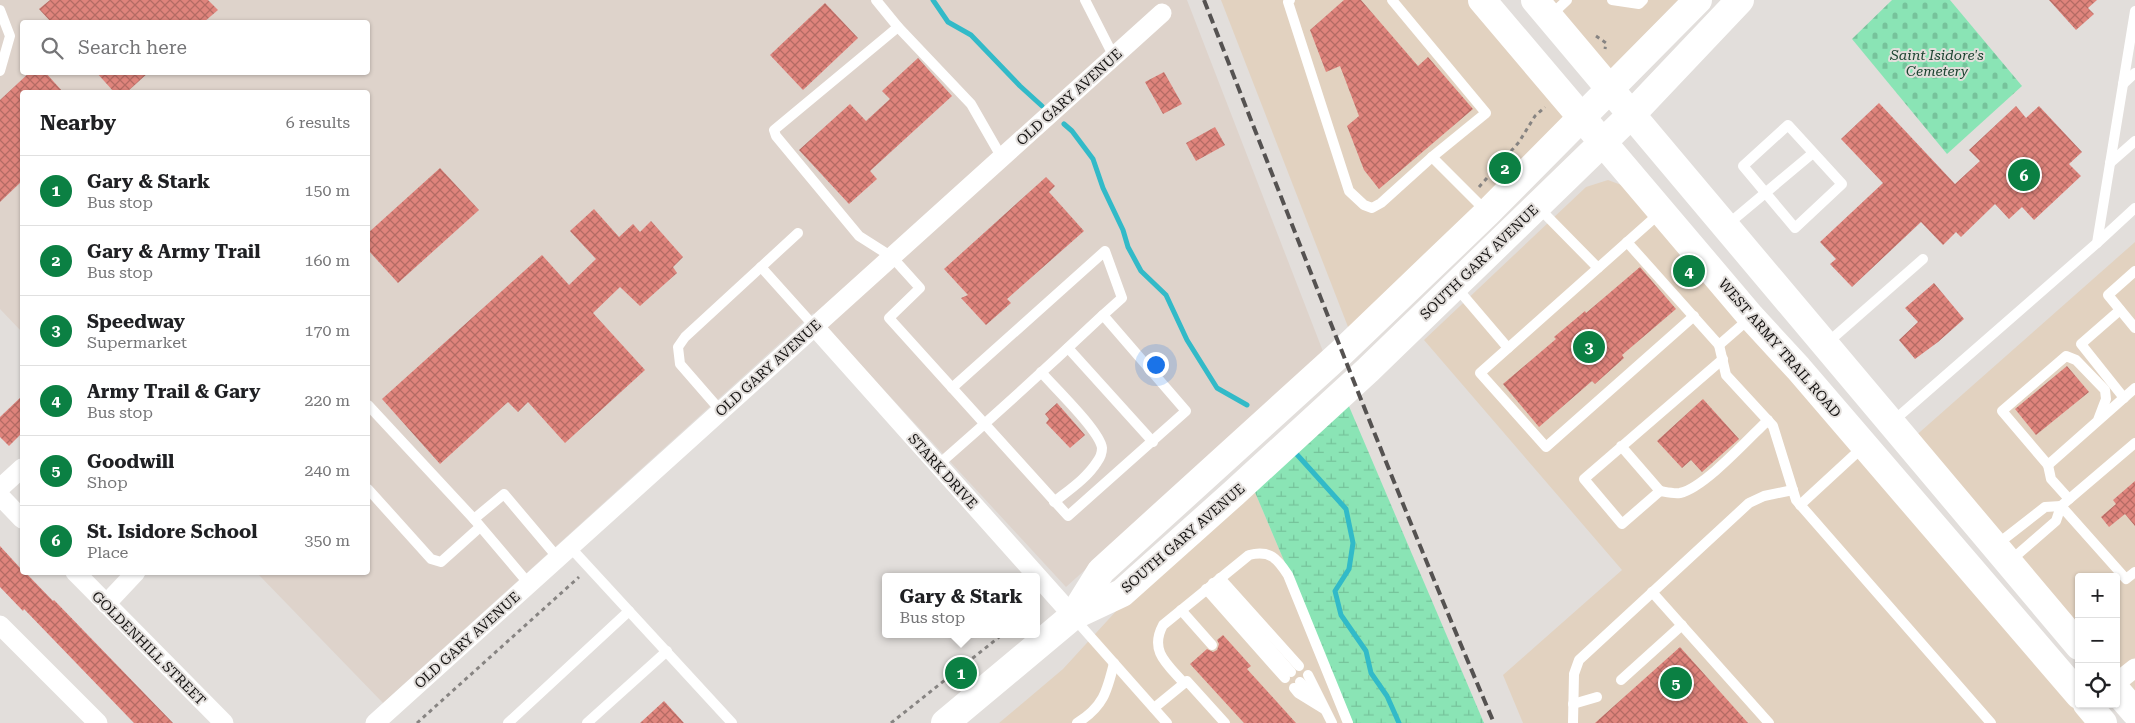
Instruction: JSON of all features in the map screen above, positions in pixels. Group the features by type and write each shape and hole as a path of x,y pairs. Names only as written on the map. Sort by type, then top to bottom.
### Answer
{"main road":[{"name":"WEST ARMY TRAIL ROAD","path":"1482,0 1751,317 2075,690"},
{"path":"945,723 1073,616 1101,571 1342,352 1487,213 1698,0"},
{"name":"SOUTH GARY AVENUE","path":"1073,616 1122,593 1354,384 1632,114 1740,0"},
{"path":"1550,6 1611,89 1890,424 2075,641"},
{"path":"2120,695 2135,712"}],"street":[{"name":"OLD GARY AVENUE","path":"374,723 1162,13"},
{"name":"STARK DRIVE","path":"814,326 1034,573"},
{"path":"0,488 20,470"},
{"path":"0,496 20,517"},
{"name":"GOLDENHILL STREET","path":"78,575 224,723"},
{"path":"106,604 133,575"},
{"name":"STARK DRIVE","path":"1040,579 1073,616"},
{"path":"0,624 98,723"},
{"path":"2120,680 2135,668"},
{"path":"2100,715 2135,712"}],"lane":[{"path":"876,0 898,27 972,104 1002,158"},
{"path":"1085,0 1114,57"},
{"path":"1290,0 1288,2 1349,191 1364,205 1372,208 1381,203 1432,157 1486,113 1392,0"},
{"path":"1612,0 1639,4 1643,0"},
{"path":"0,10 10,36 0,71"},
{"path":"2097,243 2135,11"},
{"path":"898,27 774,130 776,136 859,236 892,257 920,288 889,318 1068,516 1186,411 1103,315"},
{"path":"2123,84 2135,73"},
{"path":"1788,125 1813,153 1842,184 1795,228 1743,166 1788,125"},
{"path":"2110,163 2135,141"},
{"path":"1726,225 1813,153"},
{"path":"1432,157 1487,213"},
{"path":"1537,206 1598,268"},
{"path":"1890,424 2135,208"},
{"path":"1662,211 1480,373 1546,447 1694,316"},
{"path":"720,410 680,364 678,347 685,337 798,233"},
{"path":"1628,242 1720,345 1726,374 1774,426 1796,500 1990,723"},
{"path":"938,466 1122,298 1105,251 952,388"},
{"path":"1826,345 1923,258"},
{"path":"761,267 814,326"},
{"path":"2135,271 2108,295 2135,328"},
{"path":"1455,286 1508,348"},
{"path":"2120,310 2081,344 2124,398"},
{"path":"1720,345 1751,317"},
{"path":"1068,348 1152,442"},
{"path":"2069,499 2051,479 2048,465 2002,411 2066,356 2076,360 2105,390 2106,399 2098,420"},
{"path":"1723,359 1584,479 1622,524 1660,492 1678,493 1690,489 1707,477 1768,420"},
{"path":"1041,372 1090,426 1100,440 1102,449 1091,471 1054,502"},
{"path":"2048,465 2135,388"},
{"path":"370,406 477,523 529,584"},
{"path":"2001,555 2056,522 2061,506 2135,443"},
{"path":"1800,505 1864,445"},
{"path":"1621,446 1660,492"},
{"path":"1573,723 1574,674 1579,660 1749,502 1764,496 1793,490"},
{"path":"370,491 431,559 441,562 504,494 629,611 732,723"},
{"path":"2001,555 2045,507 2061,506"},
{"path":"2061,506 2126,579 2135,572"},
{"path":"1225,723 1166,662 1157,646 1157,637 1163,625 1213,583 1249,555 1260,552 1268,554 1283,567 1288,575 1348,723"},
{"path":"1213,583 1292,672 1213,583"},
{"path":"1652,592 1770,723"},
{"path":"508,723 629,611"},
{"path":"1178,612 1212,645"},
{"path":"1073,616 1167,723"},
{"path":"1621,680 1682,625"},
{"path":"587,723 667,651"},
{"path":"1077,723 1101,704 1109,685 1114,663"},
{"path":"1154,708 1186,682"},
{"path":"1301,682 1324,709 1332,723"},
{"path":"1573,704 1597,697"}],"path":[{"path":"1480,186 1519,142 1535,116 1542,110"},
{"path":"417,723 579,577"},
{"path":"890,723 998,638"}],"shaded area":[{"path":"0,0 1187,0 1324,354 1066,587 813,313 383,703 259,575 370,575 370,90 20,90 20,330 0,309"},
{"path":"1221,0 1470,0 1569,113 1350,332"},
{"path":"1543,0 1678,0 1608,72"},
{"path":"1608,180 1624,186 2090,723 1523,723 1503,675 1622,570 1424,340 1586,187"},
{"path":"2135,242 2135,700 2120,683 2120,573 2075,573 2075,629 1912,439"},
{"path":"1254,490 1353,723 999,723 1063,669 1118,609"}],"green space":[{"name":"Saint Isidore's Cemetery","path":"1892,0 1950,0 2022,86 1947,154 1852,39"},
{"path":"1348,404 1484,723 1353,723 1254,490"}],"building":[{"path":"50,0 208,0 218,10 206,20 49,20 39,9"},
{"path":"1344,0 1361,0 1418,66 1428,57 1473,109 1379,189 1364,170 1347,126 1359,116 1340,66 1326,72 1310,30"},
{"path":"2049,0 2097,0 2088,8 2094,14 2076,30"},
{"path":"825,3 858,38 803,90 770,55"},
{"path":"918,58 952,96 870,171 877,179 849,204 799,150 850,104 866,121 890,99 882,91"},
{"path":"1164,72 1182,104 1163,114 1145,82"},
{"path":"27,75 48,75 61,90 20,90 20,183 0,202 0,100"},
{"path":"99,75 146,75 129,90 112,90"},
{"path":"1879,103 1955,184 1980,161 1969,150 2016,106 2026,118 2039,106 2082,152 2069,164 2081,176 2034,220 2022,207 2009,219 1995,204 1961,237 1956,232 1943,245 1921,222 1852,287 1830,264 1836,259 1820,242 1883,183 1841,139"},
{"path":"1215,127 1225,145 1196,161 1186,143"},
{"path":"440,168 479,210 398,283 370,252 370,231"},
{"path":"1046,177 1055,186 1049,192 1084,231 1007,299 1011,303 986,325 961,298 968,295 944,269"},
{"path":"594,209 619,237 633,224 640,232 651,221 683,257 673,267 677,273 640,306 620,287 593,313 645,370 565,443 528,402 518,412 508,402 440,464 382,399 542,255 569,285 596,259 570,231"},
{"path":"1640,267 1676,309 1622,355 1624,358 1595,384 1592,381 1539,427 1503,384 1556,339 1554,337 1585,311 1586,313"},
{"path":"1934,283 1964,319 1915,359 1899,340 1918,322 1905,308"},
{"path":"2067,366 2089,392 2036,435 2015,409"},
{"path":"20,398 20,435 9,446 0,437 0,417"},
{"path":"1703,399 1739,439 1702,472 1691,460 1682,468 1657,441"},
{"path":"1057,403 1085,435 1070,448 1046,423 1049,419 1045,414"},
{"path":"2135,481 2135,526 2125,514 2109,527 2101,517 2116,504 2113,500"},
{"path":"0,546 20,568 20,575 28,575 54,600 173,723 134,723 24,609 23,611 0,587"},
{"path":"1223,635 1251,666 1247,669 1296,723 1244,723 1190,664 1207,649 1213,652 1217,650 1219,644 1217,640"},
{"path":"1680,647 1748,723 1595,723"},
{"path":"664,701 684,723 640,723"}],"waterway":[{"path":"933,0 948,22 971,35 1042,106"},
{"path":"1064,124 1072,131 1093,159 1103,188 1123,230 1128,247 1141,271 1166,295 1187,340 1217,388 1247,405"},
{"path":"1292,449 1346,509 1353,543 1349,569 1335,591 1341,615 1366,651 1371,673 1387,696 1399,723"}],"railway":[{"path":"1204,0 1382,453 1494,723"}],"place":[{"name":"Gary & Army Trail","path":"1505,168"},
{"name":"St. Isidore School","path":"2024,175"},
{"name":"Army Trail & Gary","path":"1689,271"},
{"name":"Speedway","path":"1589,347"},
{"name":"Gary & Stark","path":"961,673"},
{"name":"Goodwill","path":"1676,683"}]}
